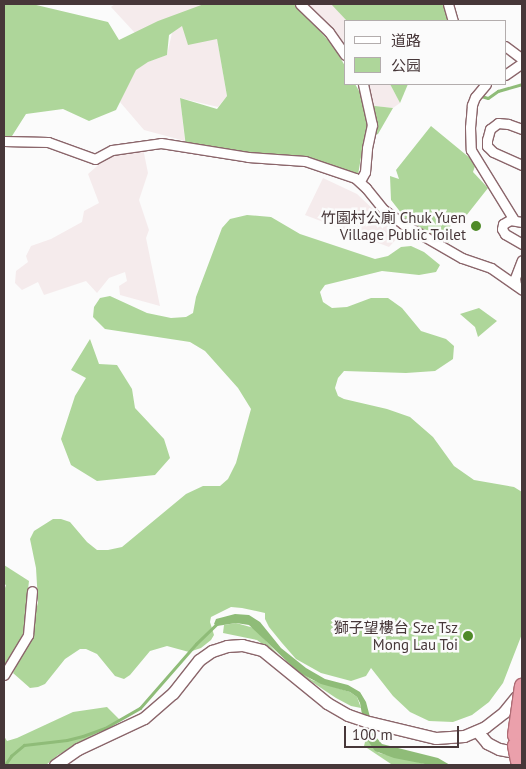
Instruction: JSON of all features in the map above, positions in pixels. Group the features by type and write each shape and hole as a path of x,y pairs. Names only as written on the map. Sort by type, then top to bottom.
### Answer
{"highway":[{"path":"517,749 519,691"}],"street":[{"path":"300,4 328,32 344,54"},
{"path":"448,4 453,20"},
{"path":"506,47 522,59"},
{"path":"506,74 522,63"},
{"path":"360,181 365,172 366,148 372,125 363,85"},
{"path":"485,85 475,97 472,105 470,127 471,150 518,221 506,222 502,229 505,234 522,244"},
{"path":"490,150 487,135 498,123 522,129"},
{"path":"4,141 48,142 95,159 112,150 161,144 248,157 305,161 360,181 384,210 403,224 462,258 491,268 519,288"},
{"path":"475,156 490,150 522,165"},
{"path":"519,288 515,278 522,260"},
{"path":"4,675 28,635 32,591"},
{"path":"54,765 78,748 130,726 151,713 173,693 199,660 212,651 227,646 242,645 262,650 327,702 356,718 391,728 442,738 477,731 499,718 519,691"},
{"path":"477,731 486,743 493,746 517,749"}],"shaded area":[{"path":"115,4 206,4 135,33 111,7"},
{"path":"302,4 331,4 337,7 346,20 344,20 344,51"},
{"path":"182,25 217,38 227,96 218,107 180,98 185,141 144,130 120,102 134,67 167,55 172,33"},
{"path":"365,85 391,85 400,103 393,108 375,106"},
{"path":"143,148 148,173 139,200 149,230 146,238 160,306 120,295 119,286 127,281 125,272 109,278 97,293 86,281 44,295 38,282 22,290 15,283 16,271 28,262 26,256 31,246 51,239 82,222 84,211 99,203 88,174 104,160 123,151"},
{"path":"323,178 357,194 391,226 403,232 389,247 305,215"},
{"path":"235,614 249,615 260,622 281,648 306,668 325,679 348,685 360,692 366,702 375,736 382,744 438,758 450,765 430,765 394,758 375,751 366,738 360,703 357,697 350,692 321,684 298,672 249,625 236,623 217,626 214,624 216,619"}],"green space":[{"path":"4,4 32,4 108,22 119,40 158,21 204,4 296,4 334,47 344,64 344,85 356,85 362,96 375,106 393,108 378,134 364,139 358,175 311,158 186,147 180,98 217,109 227,96 217,39 188,45 182,26 169,35 167,55 148,62 136,70 116,110 89,121 63,109 26,114 5,147"},
{"path":"331,4 444,4 448,20 346,20"},
{"path":"391,85 408,85 400,103"},
{"path":"431,126 476,163 473,172 488,188 462,221 451,219 449,243 409,223 391,200 390,176 399,179 396,170"},
{"path":"247,215 271,217 300,234 375,259 388,256 401,247 411,246 424,252 440,265 436,272 419,275 382,271 325,285 320,292 323,302 332,308 347,307 371,298 388,298 402,308 421,331 446,339 454,346 453,359 435,371 406,373 344,371 338,378 335,388 338,396 410,417 433,437 454,466 474,480 514,487 522,492 522,634 503,683 489,702 472,715 453,722 429,721 410,712 393,696 371,668 366,676 351,681 321,673 296,659 269,627 265,619 265,613 242,608 231,607 211,617 210,622 214,635 201,648 189,652 167,646 150,651 130,675 124,679 115,676 97,654 86,649 80,649 65,659 45,684 38,687 30,688 13,673 30,637 38,602 36,568 30,539 34,531 53,519 61,519 70,522 87,542 97,550 122,547 186,494 203,486 220,486 228,479 236,463 251,409 238,388 205,351 190,342 105,329 93,317 94,307 100,298 110,296 147,313 171,318 186,317 193,313 196,297 222,228 230,219"},
{"path":"479,308 497,321 478,337 475,327 460,314"},
{"path":"90,339 99,364 117,365 132,389 135,408 164,439 170,458 155,475 97,481 71,465 61,439 75,396 86,378 71,370"},
{"path":"4,565 29,581 23,634 4,670 4,591 6,585 4,584"},
{"path":"236,623 254,628 284,661 257,640 223,633 224,625"},
{"path":"285,661 312,680 350,692 357,697 361,708 351,706 336,698"},
{"path":"107,707 120,720 58,755 46,765 4,765 4,736 7,741 73,712"},
{"path":"366,738 379,753 430,765 391,764 364,746"}],"waterway":[{"path":"478,95 488,98 498,91 522,84"},
{"path":"5,765 11,756 24,745 67,740 83,736 105,728 140,708 196,644 217,624"}],"place":[{"name":"竹園村公廁 Chuk Yuen Village Public Toilet","path":"476,226"},
{"name":"獅子望樓台 Sze Tsz Mong Lau Toi","path":"468,636"}]}
